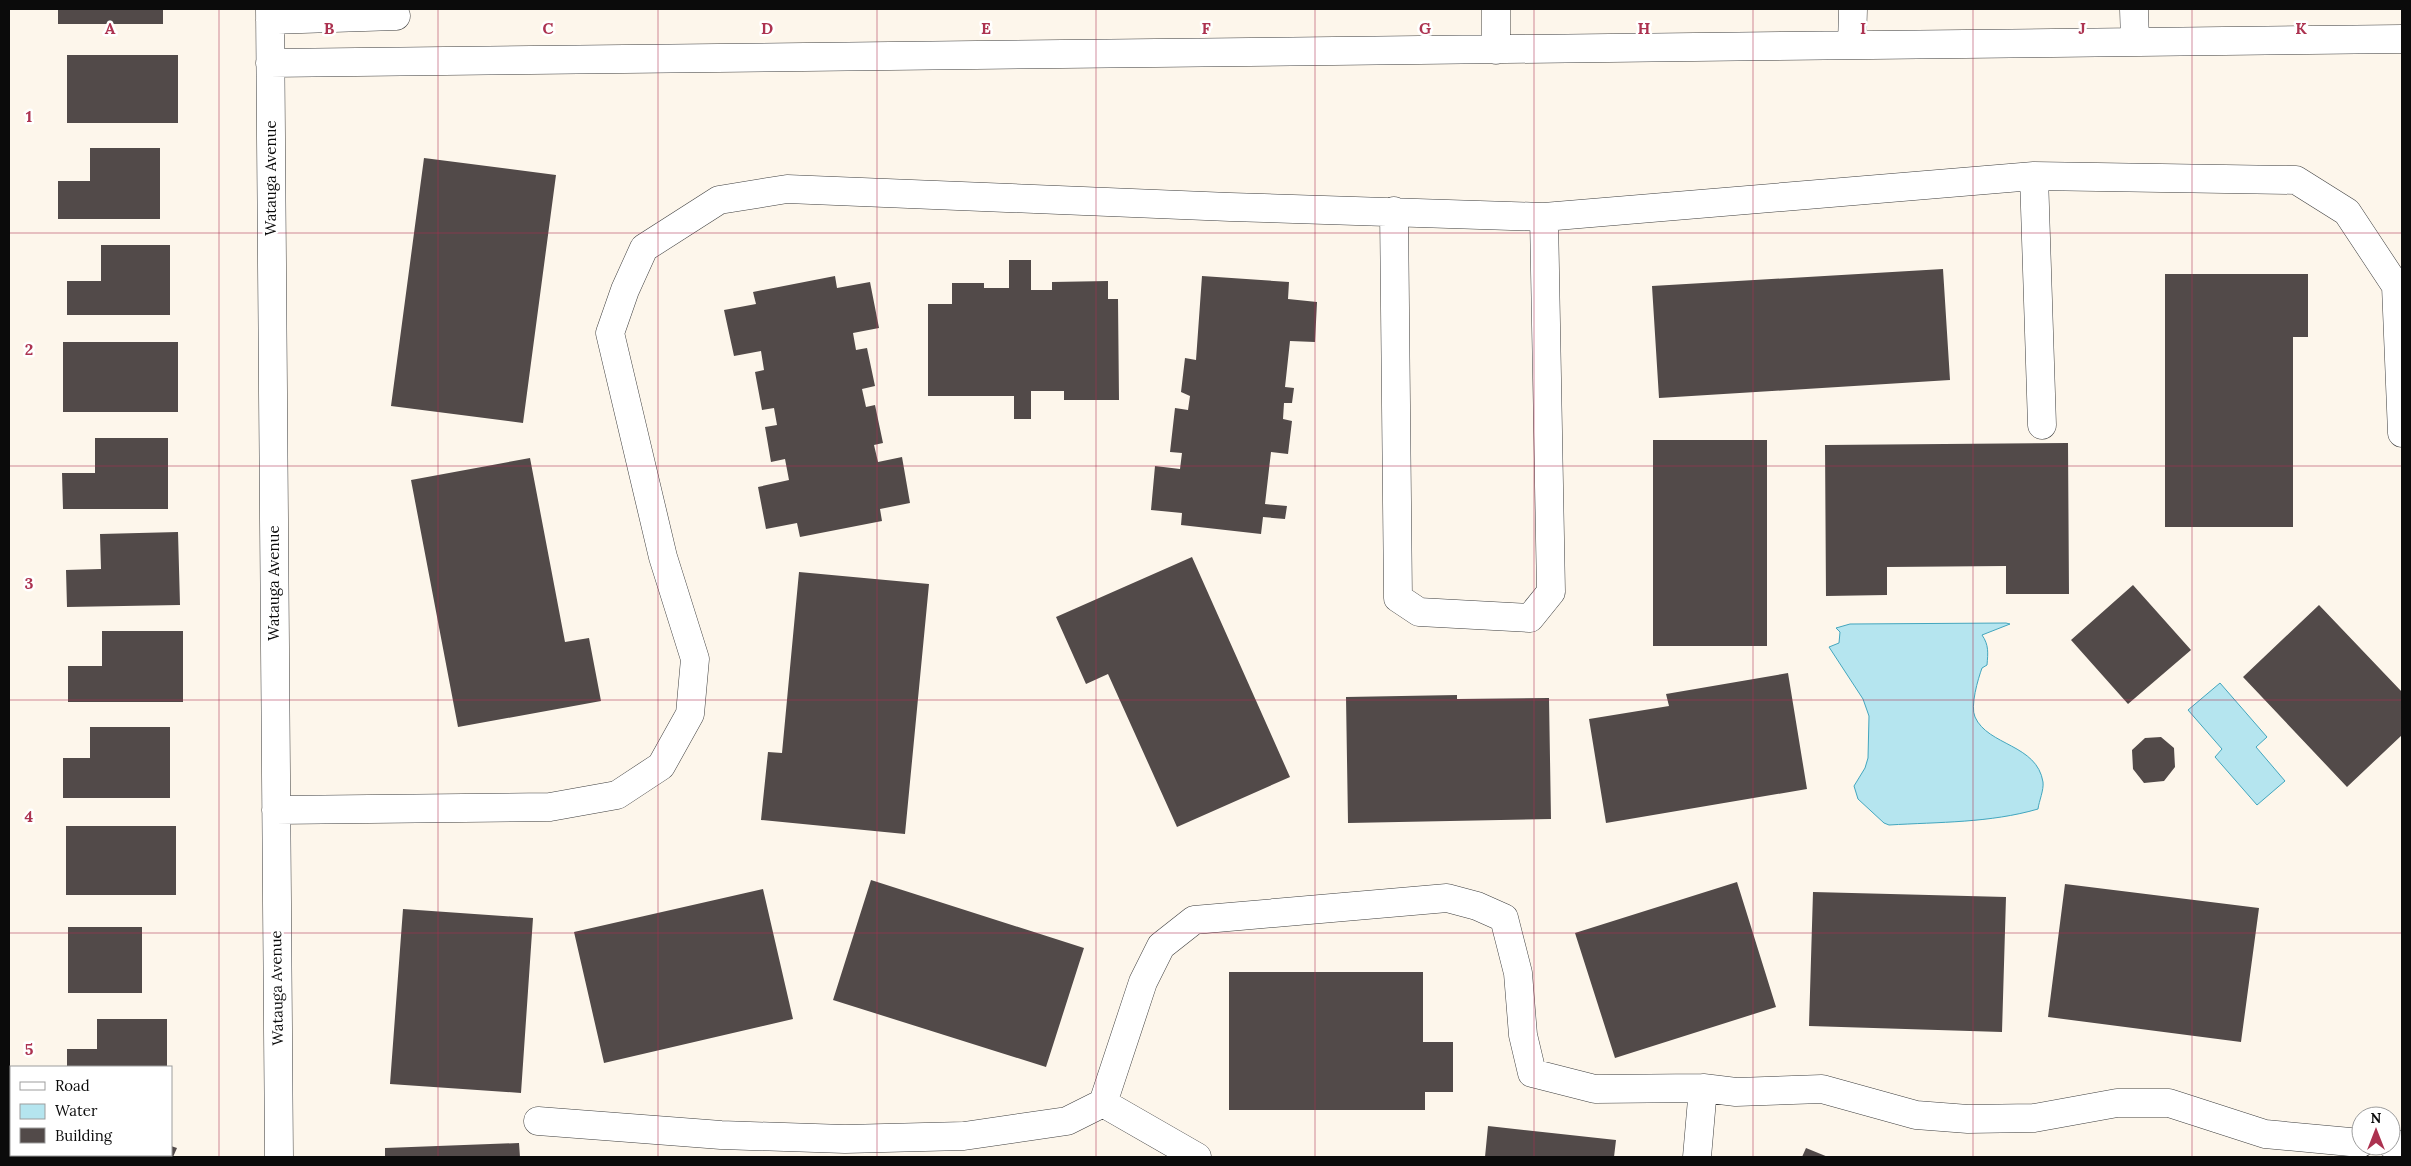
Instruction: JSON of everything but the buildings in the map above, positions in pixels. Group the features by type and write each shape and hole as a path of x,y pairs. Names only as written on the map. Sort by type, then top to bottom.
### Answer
{"street":[{"path":"1496,9 1496,50"},
{"path":"1852,46 1853,9"},
{"path":"2134,9 2135,42"},
{"path":"270,14 396,12 398,60"},
{"name":"Watauga Avenue","path":"270,14 279,1157"},
{"path":"270,63 398,60 1496,50 2402,39"},
{"path":"276,810 550,807 617,795 661,766 690,714 695,659 663,557 610,333 624,290 644,248 719,200 788,189 1230,207 1544,217 2034,176 2296,180 2347,212 2396,286 2402,433"},
{"path":"2034,176 2042,425"},
{"path":"1394,211 1398,598 1419,612 1479,617 1530,618 1551,592 1544,217"},
{"path":"538,1121 740,1136 845,1139 964,1147 1067,1121 1103,1104 1142,982 1160,946 1194,920 1448,898 1477,906 1504,918 1518,973 1523,1035 1532,1073 1595,1090 1703,1088 1736,1092 1822,1090 1916,1115 1968,1119 2034,1118 2117,1104 2169,1104 2265,1134 2351,1142"},
{"path":"1697,1157 1703,1088"},
{"path":"1103,1104 1196,1157"}],"water":[{"path":"1850,624 2010,624 1982,635 1987,646 1987,665 1982,668 1974,700 1974,712 1981,727 2022,752 2039,769 2043,785 2038,809 2002,817 1964,821 1889,825 1884,823 1858,799 1854,786 1865,768 1868,758 1869,716 1863,699 1829,647 1839,643 1840,632 1836,628"},
{"path":"2220,683 2267,737 2256,747 2285,781 2257,805 2215,757 2222,749 2188,710"}]}
